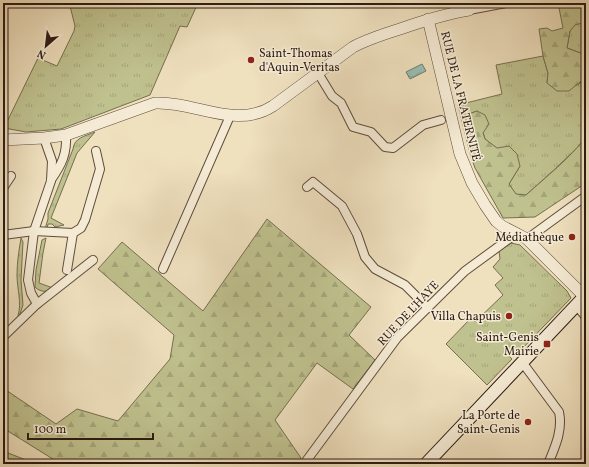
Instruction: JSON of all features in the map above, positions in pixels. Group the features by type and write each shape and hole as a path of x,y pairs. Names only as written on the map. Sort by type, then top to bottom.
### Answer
{"main road":[{"path":"426,464 585,296"}],"street":[{"path":"3,140 44,138 66,134 155,103 169,102 230,116 248,115 265,111 353,47 364,41 468,7 506,3"},
{"name":"RUE DE LA FRATERNITÉ","path":"428,19 460,154 466,170 485,205 496,221 527,240 585,296"},
{"path":"318,73 332,96 341,103 353,127 371,132 386,147 393,148 423,125 441,120"},
{"path":"163,269 230,116"},
{"path":"3,134 24,138"},
{"path":"51,181 60,168 66,153 66,134"},
{"path":"38,304 31,293 28,280 34,232 51,181 52,161 44,138"},
{"path":"3,235 34,232 73,233 81,228 85,220 100,169 96,151"},
{"path":"3,188 11,176"},
{"path":"307,187 314,182 342,206 357,234 365,257 375,269 405,285 428,308"},
{"path":"527,240 586,196"},
{"path":"67,270 73,233"},
{"name":"RUE DE L'HAYE","path":"304,464 397,338 465,271 517,233"},
{"path":"3,337 38,304 93,260"},
{"path":"576,306 586,317"},
{"path":"522,362 559,412 561,419 558,438 548,464"}],"green space":[{"path":"73,3 198,3 187,27 180,26 150,95 61,129 26,132 4,128 38,58 57,66 74,31 75,26 70,6"},
{"path":"558,3 586,3 586,22 575,25 570,31 567,48 586,55 586,77 569,91 557,91 547,83 548,73 543,56 539,29 547,28 552,31 563,28"},
{"path":"586,22 586,55 567,48 570,31 575,24"},
{"path":"543,56 548,73 547,83 578,85 586,77 586,137 578,147 526,195 516,195 509,184 520,166 485,139 477,111 461,117 458,105 502,94 496,65"},
{"path":"477,111 485,115 489,124 483,133 485,139 497,148 509,146 517,154 520,166 509,184 516,194 526,195 565,160 586,137 586,183 535,217 503,218 475,168 461,117"},
{"path":"95,132 77,153 51,218 64,225 55,227 52,224 48,224 47,229 45,229 48,213 75,142"},
{"path":"267,219 371,307 349,335 375,360 353,389 317,363 275,420 301,458 296,464 55,464 56,461 3,428 3,388 56,424 77,409 118,421 170,359 174,335 98,269 122,242 203,311"},
{"path":"21,238 23,242 21,280 23,305 19,317 17,270"},
{"path":"46,238 39,283 53,288 48,291 44,291 35,287 36,270 42,240"},
{"path":"511,243 520,245 567,291 571,298 518,353 513,349 509,353 509,356 512,359 487,385 446,344 471,318 475,322 503,295 495,285 503,278 493,267 500,259 499,251"},
{"path":"3,451 26,460 24,464 3,464"}],"water":[{"path":"422,64 426,71 410,79 406,72"}],"place":[{"name":"Saint-Thomas d'Aquin-Veritas","path":"251,60"},
{"name":"Médiathèque","path":"572,237"},
{"name":"Villa Chapuis","path":"509,316"},
{"name":"Saint-Genis Mairie","path":"547,344"},
{"name":"La Porte de Saint-Genis","path":"528,422"}]}
